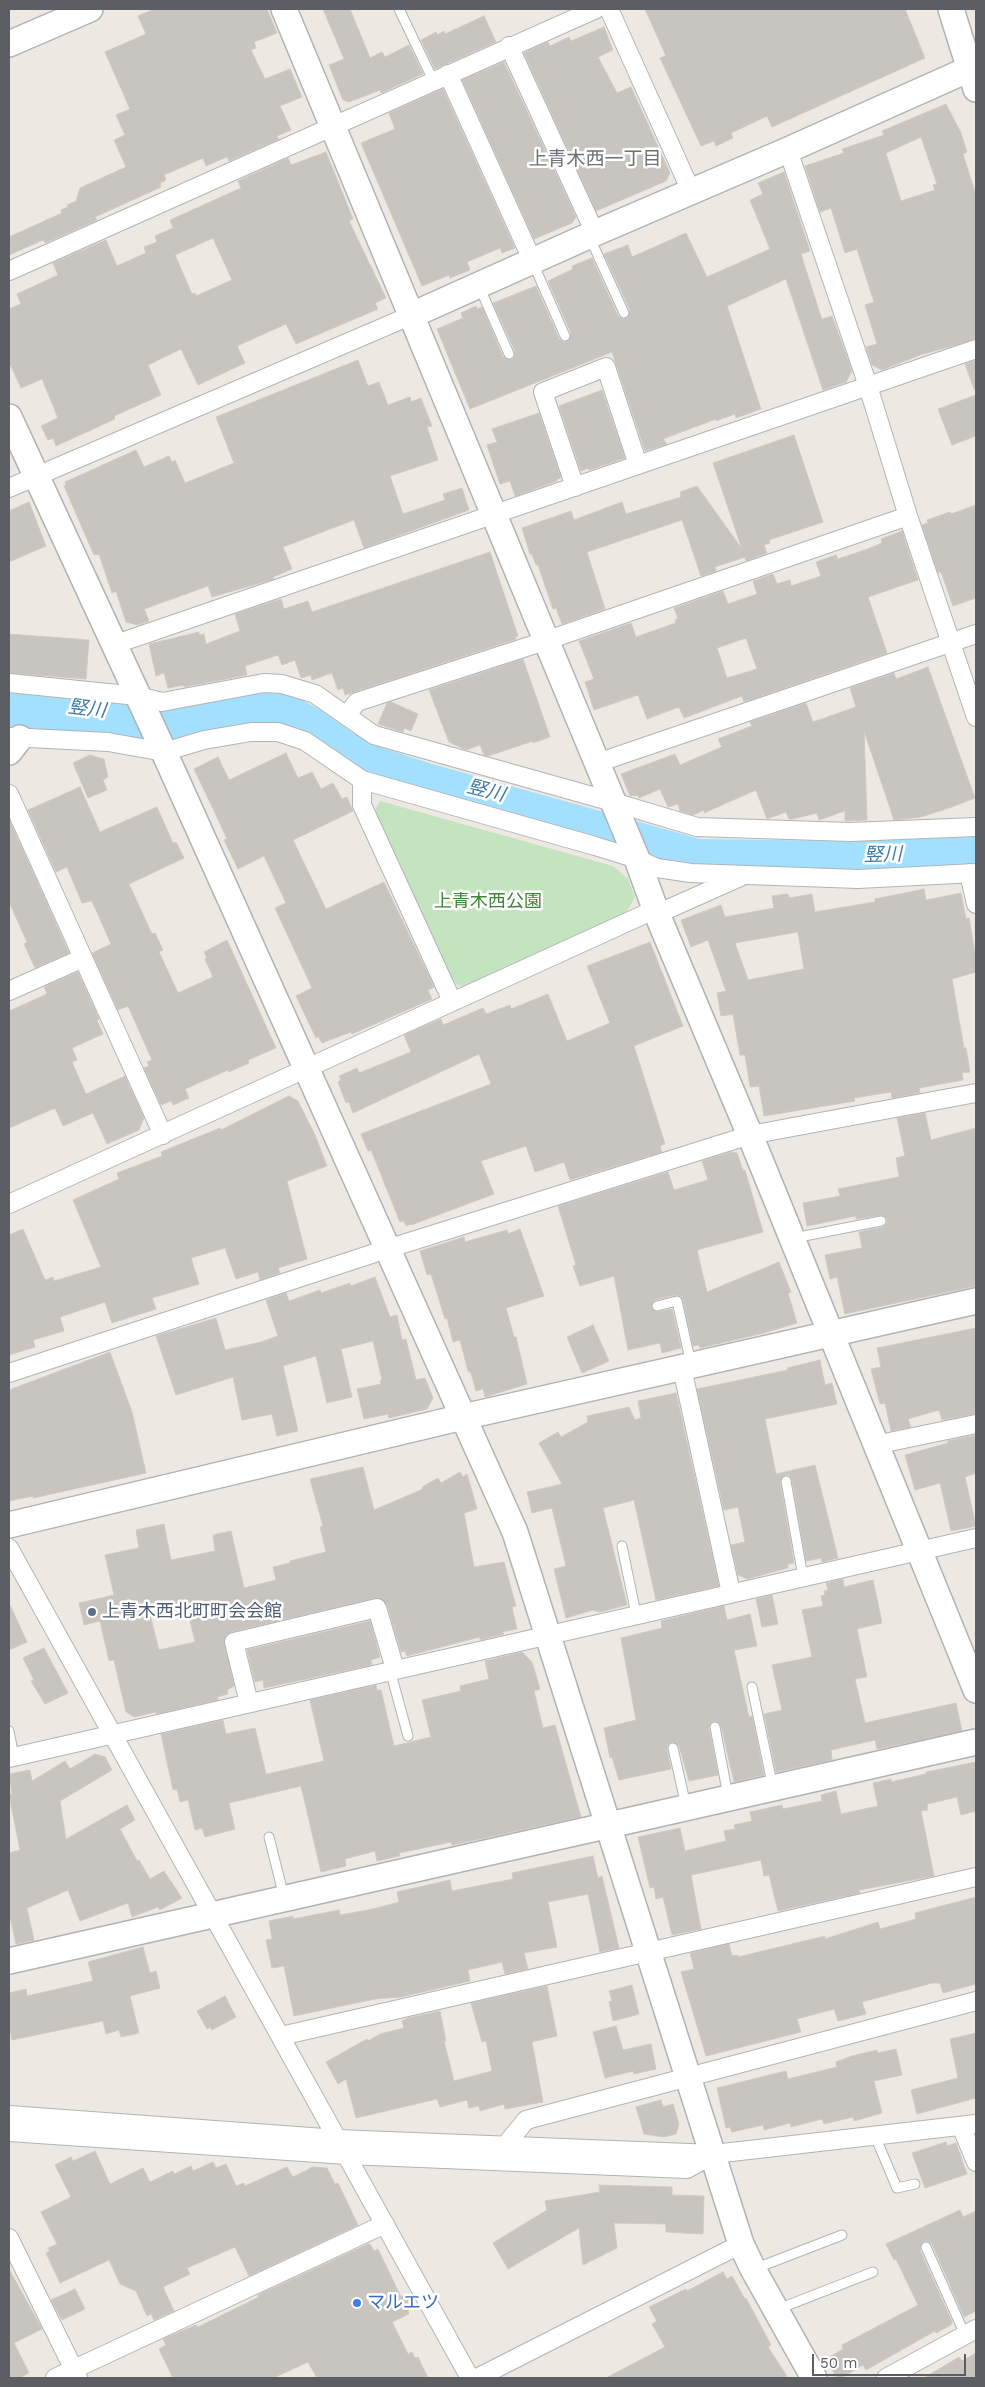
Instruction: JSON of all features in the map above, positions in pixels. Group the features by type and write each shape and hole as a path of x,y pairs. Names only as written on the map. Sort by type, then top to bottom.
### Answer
{"street":[{"path":"9,44 90,9"},
{"path":"284,9 637,859 656,912 750,1135 976,1690"},
{"path":"9,271 509,46 596,9"},
{"path":"609,9 690,191"},
{"path":"9,488 479,286 690,191 974,74 968,39 951,9"},
{"path":"509,46 592,234"},
{"path":"440,77 532,262"},
{"path":"788,150 868,386 908,516 976,717"},
{"path":"113,645 976,349"},
{"path":"576,487 543,392 606,367 638,465"},
{"path":"9,417 162,748 515,1532 741,2244 775,2310 814,2378"},
{"path":"347,715 357,702 545,641 908,516"},
{"path":"597,763 976,634"},
{"path":"9,683 162,702 264,683 282,684 315,694 374,735 613,802 697,828 850,832 976,827"},
{"path":"12,742 108,742 162,748 251,732 278,732 305,740 362,780 637,859 657,868 691,873 743,876 858,879 973,873 976,904"},
{"path":"362,780 362,805 452,1002"},
{"path":"9,794 163,1135"},
{"path":"9,1204 452,1002 656,912 743,876"},
{"path":"9,991 83,958"},
{"path":"9,1373 387,1249 750,1135 976,1093"},
{"path":"9,1525 463,1417 976,1302"},
{"path":"687,1367 731,1593"},
{"path":"875,1445 976,1424"},
{"path":"11,1757 976,1538"},
{"path":"9,1548 470,2378"},
{"path":"249,1703 234,1642 378,1608 392,1670"},
{"path":"9,1961 976,1742"},
{"path":"280,2036 976,1877"},
{"path":"494,2161 526,2120 976,2001"},
{"path":"9,2115 338,2139 714,2154 969,2125 976,2162"},
{"path":"9,2132 347,2155 687,2169 714,2154"},
{"path":"55,2378 76,2374 385,2224"},
{"path":"9,2238 76,2374"},
{"path":"477,2378 741,2244"},
{"path":"886,2378 970,2332"}],"lane":[{"path":"398,9 440,77"},
{"path":"592,234 624,313"},
{"path":"532,262 565,336"},
{"path":"479,286 509,354"},
{"path":"792,1238 881,1221"},
{"path":"657,1306 678,1301 687,1367"},
{"path":"786,1480 803,1577"},
{"path":"622,1546 636,1614"},
{"path":"392,1670 408,1736"},
{"path":"752,1687 773,1788"},
{"path":"715,1727 728,1798"},
{"path":"9,1731 11,1757"},
{"path":"673,1748 686,1808"},
{"path":"269,1837 284,1899"},
{"path":"875,2136 897,2188 915,2184"},
{"path":"753,2269 842,2235"},
{"path":"926,2246 970,2332"},
{"path":"775,2310 873,2272"}],"green space":[{"name":"上青木西公園","path":"380,801 613,866 628,879 635,897 626,913 463,987 450,981 372,816"}],"water":[{"name":"竪川","path":"256,692 290,694 319,709 353,733 380,747 432,764 700,839 844,841 976,837 976,867 864,873 693,869 356,771 300,733 174,744 9,729 9,693 121,701"}],"building":[{"path":"154,9 267,9 277,33 254,42 256,48 251,50 265,79 290,69 302,97 280,106 291,130 277,136 279,139 229,161 227,157 206,166 203,158 164,175 166,180 160,183 161,187 95,217 97,220 45,243 43,240 9,255 9,237 62,213 61,210 76,201 80,188 126,167 114,140 125,135 116,115 130,109 105,52 146,34 138,16"},
{"path":"323,9 350,9 370,58 382,52 385,57 409,45 423,74 381,93 380,90 349,102 343,100 329,65 344,59"},
{"path":"645,9 905,9 925,58 772,127 767,116 731,133 733,138 716,146 714,141 701,146 660,58 666,56"},
{"path":"484,16 496,42 435,69 421,40 436,32 437,35 444,31 445,34"},
{"path":"604,27 613,50 598,57 617,93 631,87 670,173 666,181 596,211 524,53 548,42 550,46 569,37 571,41"},
{"path":"504,62 576,217 572,223 534,239 462,80"},
{"path":"443,89 515,248 502,253 500,248 467,262 470,270 450,278 449,275 422,286 361,143 395,129 389,113"},
{"path":"946,104 961,133 967,152 963,154 976,195 976,339 920,355 882,370 872,365 866,347 877,344 865,305 874,302 857,249 845,253 831,208 820,212 805,166 844,153 842,149 884,135 882,131","holes":["921,137 937,184 933,185 935,190 901,201 886,153"]},
{"path":"326,152 353,219 349,221 386,298 375,303 378,309 296,344 286,324 237,346 245,363 198,385 181,349 148,365 161,395 114,416 115,419 56,446 53,438 48,440 41,426 58,418 42,379 21,388 9,362 9,309 21,304 17,294 58,275 53,263 106,240 117,266 146,253 144,247 157,242 155,236 173,228 170,220 241,188 238,181 288,158 291,165","holes":["213,238 232,280 196,296 195,293 192,294 175,255"]},
{"path":"784,172 810,251 801,254 821,317 823,319 832,316 852,371 846,382 823,390 786,279 727,306 761,409 736,418 735,414 716,421 716,419 663,439 667,444 645,451 612,352 470,409 437,329 463,318 461,313 476,306 477,309 482,307 503,357 511,360 514,357 515,351 493,303 536,286 559,339 564,342 568,341 571,333 548,281 573,269 572,266 592,258 618,316 623,319 627,318 630,310 604,254 628,245 632,257 686,233 707,277 770,249 750,200 763,194 758,183"},
{"path":"358,360 368,386 379,382 388,405 410,397 411,402 421,398 432,426 427,427 438,460 390,476 403,514 445,500 443,494 462,488 469,510 364,548 354,520 283,547 292,569 273,577 274,579 212,597 208,586 144,609 149,621 138,625 126,622 116,591 112,593 99,554 94,555 64,486 66,485 65,482 136,450 144,467 169,456 172,462 175,460 185,483 234,463 216,417"},
{"path":"976,360 976,389 974,389 965,364"},
{"path":"602,390 625,458 581,471 559,406"},
{"path":"976,395 976,436 952,445 938,409"},
{"path":"539,413 561,478 515,496 510,481 500,484 487,445 497,442 492,429"},
{"path":"794,435 823,522 769,540 770,543 764,545 767,553 746,561 745,557 715,567 716,571 701,576 682,520 587,552 605,609 562,624 556,608 553,609 538,565 536,565 532,554 530,554 522,528 571,511 574,520 622,502 626,514 681,497 680,492 697,486 742,549 713,463"},
{"path":"29,502 46,546 9,562 9,511"},
{"path":"976,505 976,598 953,606 941,572 938,573 922,525 928,523 927,520"},
{"path":"902,531 918,580 868,597 887,653 744,702 742,696 684,718 679,707 647,719 638,695 594,710 585,682 594,679 579,641 631,623 636,637 676,623 675,620 678,618 674,608 723,591 728,604 757,594 753,581 773,574 777,584 790,580 791,586 821,576 816,562 836,555 838,559 868,549 882,543 881,539","holes":["746,638 757,669 727,678 717,648"]},
{"path":"490,552 518,636 515,637 516,639 345,695 343,688 338,690 332,673 312,680 311,675 301,678 295,660 282,665 278,655 245,666 247,675 184,687 184,685 168,688 164,673 156,676 149,644 199,632 199,635 204,634 206,644 240,631 235,614 281,599 284,609 308,601 312,612"},
{"path":"9,634 89,640 86,679 9,673"},
{"path":"523,659 550,737 488,756 484,755 480,745 466,750 449,742 429,690"},
{"path":"928,667 975,798 949,808 921,817 894,820 864,731 867,820 845,821 845,811 819,820 817,813 789,819 786,812 767,819 756,790 704,813 704,810 693,815 680,811 678,804 668,807 660,789 639,798 638,795 630,796 621,774 675,754 680,765 722,747 718,739 752,726 750,722 806,703 813,722 856,707 850,688 894,673 896,679"},
{"path":"391,702 418,714 411,731 404,728 403,732 378,724 387,703"},
{"path":"286,753 298,778 312,772 321,789 333,783 342,799 347,797 353,811 293,840 326,909 384,882 434,987 428,990 432,999 352,1034 351,1032 322,1043 318,1036 316,1038 296,996 312,988 275,908 286,903 264,856 238,869 224,840 227,839 194,769 218,757 229,780"},
{"path":"90,755 104,759 108,777 103,780 107,790 88,798 73,763"},
{"path":"80,787 100,832 157,807 173,843 176,842 184,858 129,884 152,934 155,933 163,950 159,952 178,993 213,977 204,952 227,940 276,1048 248,1060 249,1063 185,1089 189,1098 173,1105 171,1101 161,1105 144,1068 149,1066 147,1062 152,1060 128,1006 118,1010 92,953 111,944 92,901 82,903 67,867 56,872 28,810"},
{"path":"9,819 69,953 35,968 24,944 27,942 9,902"},
{"path":"924,889 926,900 961,893 966,919 969,918 976,959 976,972 952,979 970,1072 962,1073 963,1080 919,1088 920,1093 892,1098 891,1092 854,1098 855,1101 764,1116 759,1086 750,1087 745,1055 740,1055 733,1014 721,1016 717,993 726,991 708,940 691,947 681,920 721,905 725,917 774,908 772,896 788,894 789,898 812,894 815,912 875,902 875,899","holes":["798,932 804,969 748,980 735,943"]},
{"path":"650,942 683,1026 634,1046 665,1144 660,1146 662,1152 570,1180 564,1162 535,1172 526,1146 481,1161 494,1194 411,1225 406,1226 404,1221 400,1222 371,1150 368,1151 361,1134 491,1084 479,1054 353,1113 349,1102 346,1103 338,1082 341,1080 339,1076 357,1068 359,1073 411,1052 404,1035 441,1019 443,1025 483,1008 486,1014 510,1005 511,1009 548,994 567,1041 610,1023 587,966"},
{"path":"78,972 99,1019 97,1020 103,1034 72,1048 77,1060 72,1062 86,1094 125,1076 144,1118 139,1130 107,1144 93,1113 63,1126 55,1108 9,1128 9,1011 45,995 47,993 44,987"},
{"path":"289,1096 298,1101 315,1135 327,1166 287,1181 307,1259 278,1268 280,1273 260,1280 258,1272 236,1279 225,1248 191,1258 199,1284 152,1298 156,1309 112,1323 105,1302 60,1317 64,1331 33,1340 35,1347 9,1355 9,1235 23,1229 45,1280 53,1277 54,1281 101,1267 73,1200 119,1179 117,1173 162,1156 161,1152 220,1128 221,1130"},
{"path":"925,1113 931,1140 976,1128 976,1286 845,1314 837,1277 830,1279 825,1255 862,1248 859,1232 883,1227 887,1223 887,1219 883,1215 856,1219 856,1216 807,1226 803,1203 840,1196 838,1189 899,1177 896,1158 905,1156 897,1118"},
{"path":"731,1152 737,1153 743,1171 745,1170 763,1232 697,1250 707,1292 779,1262 791,1292 788,1293 797,1323 700,1348 699,1345 693,1346 683,1300 681,1296 675,1295 655,1300 651,1307 656,1312 672,1309 681,1348 662,1353 660,1343 628,1350 614,1276 580,1286 573,1266 576,1265 558,1206 668,1172 674,1190 708,1180 702,1161"},
{"path":"520,1229 544,1296 506,1308 514,1337 516,1337 527,1384 485,1397 483,1389 476,1391 471,1373 468,1371 460,1340 453,1342 447,1318 445,1319 431,1274 427,1275 420,1251 464,1237 465,1242 507,1230 508,1234"},
{"path":"375,1277 390,1317 397,1315 402,1340 406,1339 416,1380 425,1378 433,1398 427,1409 389,1418 388,1414 364,1419 357,1389 381,1384 380,1381 382,1380 373,1341 341,1349 352,1397 327,1403 316,1356 283,1366 298,1431 277,1436 272,1414 242,1420 233,1377 176,1395 156,1336 216,1318 225,1350 261,1342 278,1336 266,1300 286,1293 289,1301 320,1290 321,1293 350,1283 351,1286"},
{"path":"593,1325 609,1361 582,1373 567,1337"},
{"path":"976,1328 976,1414 942,1420 939,1410 908,1419 911,1427 891,1431 885,1403 880,1404 871,1369 881,1367 877,1348"},
{"path":"110,1352 132,1412 146,1473 33,1498 33,1496 9,1501 9,1390"},
{"path":"820,1360 825,1385 832,1383 837,1404 765,1419 776,1474 815,1465 838,1558 822,1562 821,1558 806,1561 792,1480 789,1475 784,1475 780,1482 794,1563 788,1564 788,1568 747,1579 738,1575 731,1545 745,1542 738,1507 724,1510 697,1389 788,1370 787,1368"},
{"path":"676,1393 719,1586 656,1600 634,1500 603,1508 627,1605 600,1612 593,1610 566,1618 554,1569 566,1566 552,1508 532,1513 527,1492 562,1484 539,1443 558,1432 561,1437 588,1422 587,1416 629,1407 635,1420 641,1418 638,1401"},
{"path":"976,1435 976,1473 965,1477 976,1526 951,1531 940,1483 915,1490 905,1455 948,1443 947,1441"},
{"path":"363,1467 374,1510 423,1489 422,1487 438,1478 441,1483 460,1472 463,1477 467,1474 477,1509 464,1513 474,1567 504,1562 516,1606 512,1607 517,1629 480,1640 480,1637 407,1656 405,1651 401,1652 387,1605 380,1598 375,1598 231,1632 224,1640 234,1686 227,1690 228,1694 217,1697 218,1700 156,1714 156,1712 134,1717 126,1712 114,1660 109,1661 100,1621 84,1625 79,1603 114,1595 105,1555 139,1548 136,1530 164,1524 171,1560 215,1551 213,1535 231,1531 244,1588 276,1580 273,1567 326,1552 320,1527 323,1526 310,1479","holes":["186,1603 195,1642 159,1650 149,1611"]},
{"path":"843,1579 844,1587 873,1580 882,1623 857,1629 867,1677 855,1679 865,1723 956,1703 962,1731 877,1749 875,1740 831,1750 832,1760 776,1772 764,1714 782,1710 772,1665 812,1657 802,1610 823,1606 821,1596 825,1595 824,1591 828,1590 826,1583"},
{"path":"772,1595 778,1624 762,1627 756,1599"},
{"path":"9,1603 27,1642 9,1650"},
{"path":"724,1606 727,1620 750,1614 757,1646 734,1650 749,1717 752,1716 764,1775 734,1782 721,1726 714,1721 709,1728 718,1775 689,1781 679,1746 672,1742 668,1744 667,1749 671,1769 619,1780 612,1757 610,1758 604,1728 636,1720 621,1638 662,1628 661,1621"},
{"path":"370,1621 380,1657 371,1660 372,1665 264,1688 263,1680 255,1682 247,1650"},
{"path":"44,1648 68,1693 45,1704 31,1681 34,1680 23,1658"},
{"path":"522,1652 532,1662 540,1689 534,1691 543,1728 555,1725 581,1817 452,1845 451,1842 399,1853 400,1856 377,1861 375,1851 345,1859 346,1866 321,1872 301,1786 229,1803 235,1829 205,1837 202,1828 195,1830 188,1800 180,1802 177,1789 173,1790 161,1734 223,1720 226,1734 255,1728 266,1774 272,1773 324,1761 310,1700 376,1685 377,1690 381,1690 394,1746 431,1737 422,1700 461,1691 460,1686 489,1679 485,1661"},
{"path":"95,1754 105,1757 112,1770 60,1801 66,1839 127,1805 135,1820 120,1829 137,1861 139,1860 150,1879 164,1871 182,1898 160,1910 158,1907 132,1917 128,1903 80,1921 68,1890 27,1908 34,1940 16,1944 9,1912 9,1853 20,1850 9,1795 12,1794 9,1774 30,1770 32,1781 65,1761 70,1769"},
{"path":"976,1762 976,1811 961,1815 957,1797 927,1804 928,1810 921,1811 934,1876 859,1890 860,1893 778,1911 769,1875 764,1876 761,1860 691,1875 701,1929 672,1935 663,1897 656,1899 654,1887 650,1888 638,1837 680,1828 685,1851 726,1841 724,1831 735,1829 734,1825 752,1821 750,1812 782,1805 783,1809 822,1801 821,1795 836,1791 841,1814 878,1806 873,1783 891,1779 891,1782 926,1774 926,1772"},
{"path":"593,1856 598,1878 602,1876 619,1948 600,1952 588,1894 548,1902 557,1947 524,1953 528,1969 505,1974 502,1962 468,1970 470,1981 401,1997 375,1999 294,2016 284,1966 272,1968 266,1940 272,1939 269,1921 293,1916 293,1919 339,1910 340,1915 373,1909 399,1902 397,1892 450,1880 452,1891 513,1879 512,1873"},
{"path":"976,1897 976,1984 943,1993 940,1983 932,1983 862,2002 866,2014 838,2021 834,2009 797,2019 801,2032 706,2056 681,1972 694,1969 690,1953 729,1944 732,1956 738,1955 738,1957 825,1936 825,1939 878,1922 880,1929 916,1919 915,1913"},
{"path":"143,1947 150,1973 156,1971 160,1988 130,1996 139,2033 121,2037 119,2030 106,2034 103,2021 12,2040 9,2025 9,1993 26,1989 27,1996 93,1981 88,1962"},
{"path":"632,1985 639,2014 613,2021 609,2002 612,2001 609,1991"},
{"path":"547,1986 557,2036 532,2042 543,2102 505,2109 504,2104 480,2111 479,2106 469,2108 467,2100 440,2107 437,2099 356,2118 346,2079 338,2084 326,2062 367,2039 368,2041 380,2034 404,2028 402,2021 408,2018 440,2011 446,2041 444,2041 454,2081 492,2071 486,2041 482,2042 471,2003"},
{"path":"225,1996 236,2017 212,2030 210,2027 207,2029 197,2011"},
{"path":"616,2026 623,2050 651,2044 656,2069 634,2074 633,2071 605,2078 593,2032"},
{"path":"976,2033 976,2098 917,2114 911,2090 958,2078 950,2039"},
{"path":"896,2049 902,2075 874,2081 882,2113 854,2121 853,2117 824,2124 822,2119 791,2127 790,2123 764,2130 763,2125 732,2132 730,2127 726,2128 717,2088 786,2071 788,2079 837,2067 836,2062 852,2056 877,2050 878,2053"},
{"path":"661,2100 663,2107 673,2104 679,2124 676,2134 664,2137 644,2134 636,2107"},
{"path":"946,2142 947,2146 956,2143 967,2174 925,2188 912,2153"},
{"path":"95,2151 110,2184 143,2168 150,2182 173,2171 174,2174 191,2166 193,2171 213,2162 216,2168 226,2164 236,2186 244,2183 245,2186 287,2167 293,2177 313,2167 327,2168 335,2184 338,2183 358,2225 249,2276 235,2247 187,2268 190,2274 163,2287 174,2311 154,2320 151,2314 147,2316 136,2291 120,2284 109,2260 60,2283 46,2253 50,2251 48,2248 57,2244 41,2212 71,2197 55,2165 71,2157 73,2161"},
{"path":"599,2185 672,2187 672,2195 704,2196 703,2234 666,2232 666,2224 614,2223 617,2248 583,2265 579,2228 508,2269 493,2243 547,2210 545,2201 600,2192"},
{"path":"960,2210 963,2217 976,2211 976,2311 964,2317 932,2244 927,2241 923,2242 920,2250 952,2322 951,2325 936,2333 935,2331 866,2370 863,2365 841,2378 837,2378 826,2359 843,2349 842,2345 918,2305 896,2259 894,2260 886,2244"},
{"path":"370,2244 374,2251 378,2249 401,2297 405,2294 412,2309 408,2311 409,2314 392,2322 408,2354 412,2352 415,2358 418,2357 428,2378 317,2378 308,2362 273,2378 173,2378 159,2349 166,2345 163,2339 196,2325 198,2327 259,2297 258,2295"},
{"path":"9,2269 42,2329 14,2343 29,2373 19,2378 9,2378"},
{"path":"723,2272 727,2279 732,2276 746,2298 771,2345 768,2347 788,2378 606,2378 665,2347 652,2324 657,2321 649,2307 686,2289 687,2291"},
{"path":"75,2289 85,2309 62,2320 51,2300"},
{"path":"976,2353 976,2378 924,2378 959,2357 962,2361"}],"place":[{"name":"上青木西北町町会会館","path":"92,1612"},
{"name":"マルエツ","path":"357,2303"}],"district":[{"name":"上青木西一丁目","path":"595,159"}]}
